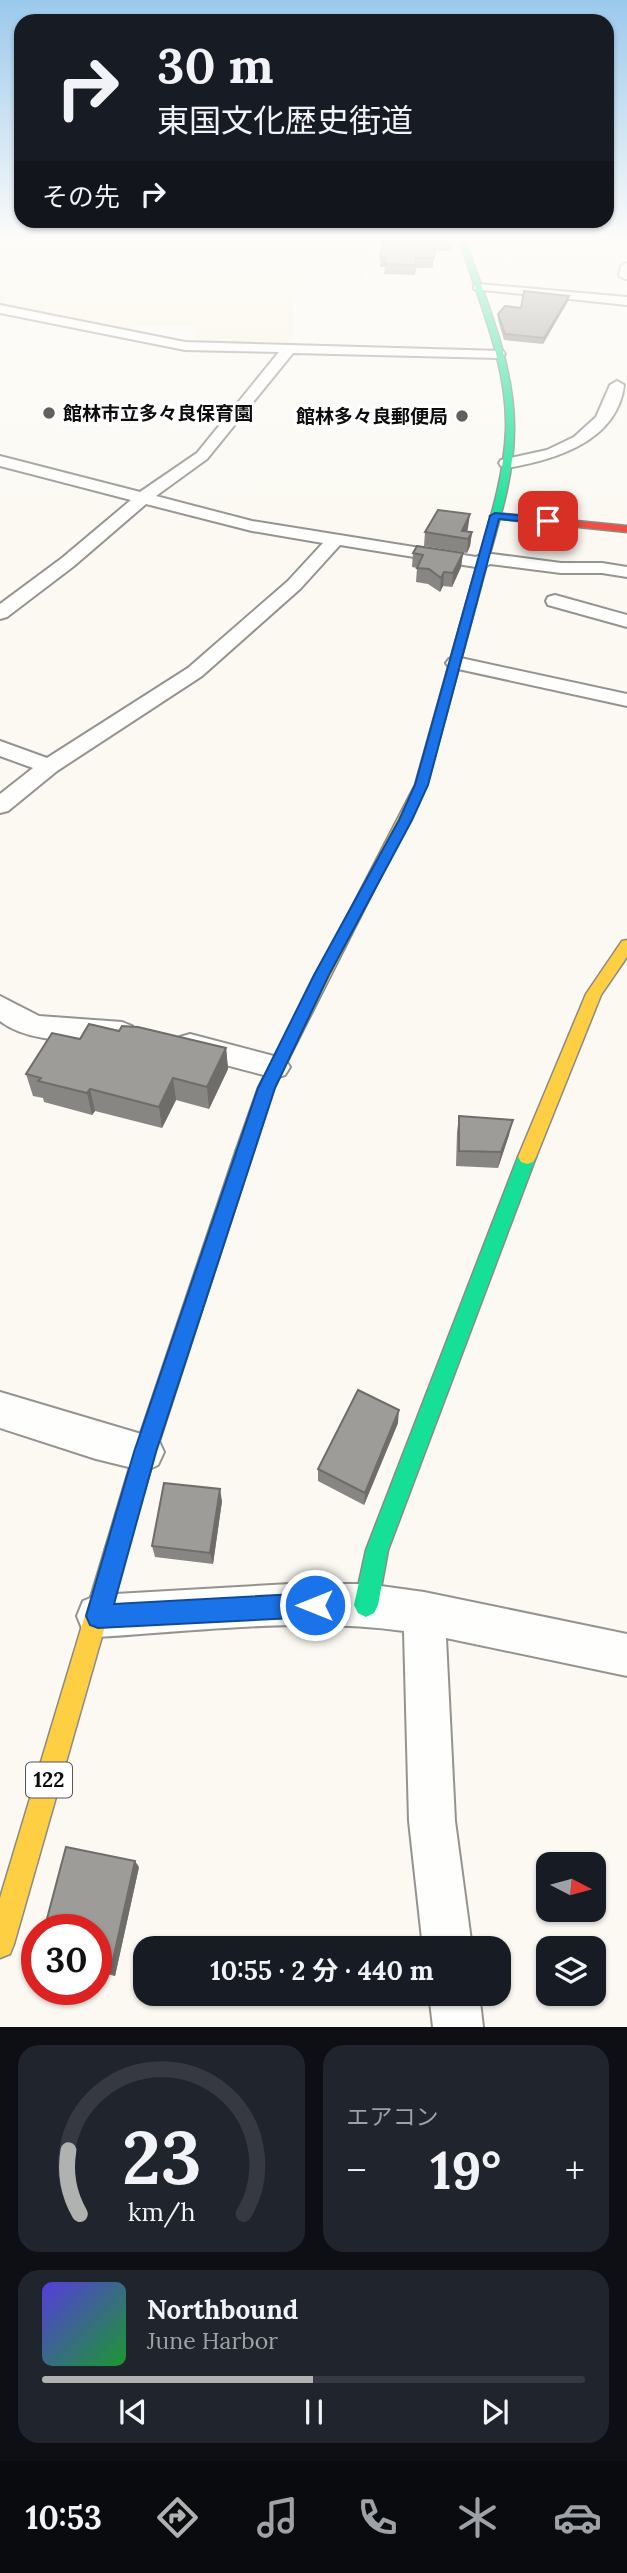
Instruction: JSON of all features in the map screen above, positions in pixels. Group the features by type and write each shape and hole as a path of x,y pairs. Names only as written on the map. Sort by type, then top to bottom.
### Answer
{"main road":[{"name":"122","path":"1,1938 145,1452 275,1068 416,797 428,765 507,463 509,400 492,334"},
{"path":"495,516 627,529"},
{"path":"366,1605 377,1550 470,1313 502,1217 594,993 627,945"}],"street":[{"path":"123,334 185,346 498,354"},
{"path":"0,612 68,562 143,498 202,456 288,350"},
{"path":"507,463 563,450 590,435 610,418 617,385"},
{"path":"0,461 252,526 483,560 627,572"},
{"path":"0,806 49,766 195,672 294,585 335,540"},
{"path":"555,601 627,621"},
{"path":"456,663 563,684 627,700"},
{"path":"0,748 49,766"},
{"path":"0,1006 17,1019 39,1026 155,1037 275,1068"},
{"path":"0,1410 73,1434 145,1452"},
{"path":"98,1616 290,1605 366,1605 424,1613 627,1655"},
{"path":"424,1613 432,1821 446,1936"},
{"path":"456,2006 458,2027"}],"shaded area":[{"path":"195,334 294,334 284,348 193,343"}],"building":[{"path":"505,334 547,334 544,338"},
{"path":"438,510 470,514 462,531 472,532 468,539 425,532"},
{"path":"417,546 463,553 453,573 444,572 441,578 429,569 417,568 423,555 413,553"},
{"path":"89,1024 119,1031 122,1026 138,1027 226,1048 207,1087 173,1078 159,1107 90,1089 87,1093 38,1081 41,1078 26,1074 52,1033 80,1039"},
{"path":"459,1116 513,1120 501,1152 459,1151"},
{"path":"358,1390 399,1410 365,1493 318,1469"},
{"path":"164,1483 220,1489 210,1553 152,1546"},
{"path":"66,1847 135,1861 112,1964 112,1914 48,1914"}],"traffic: fast":[{"path":"476,586 506,470 510,430 506,384 492,334"},
{"path":"116,1549 145,1452 245,1150"},
{"path":"366,1605 377,1550 527,1157"}],"traffic: slow":[{"path":"245,1150 266,1088 421,785 476,586"},
{"path":"527,1157 594,994 627,945"},
{"path":"0,1944 116,1549"}],"traffic: jam":[{"path":"495,516 627,529"}],"place":[{"name":"館林市立多々良保育園","path":"49,413"},
{"name":"館林多々良郵便局","path":"462,416"}],"route":[{"path":"315,1605 98,1616 145,1452 266,1088 321,975 406,820 421,785 495,516 548,521"}]}
